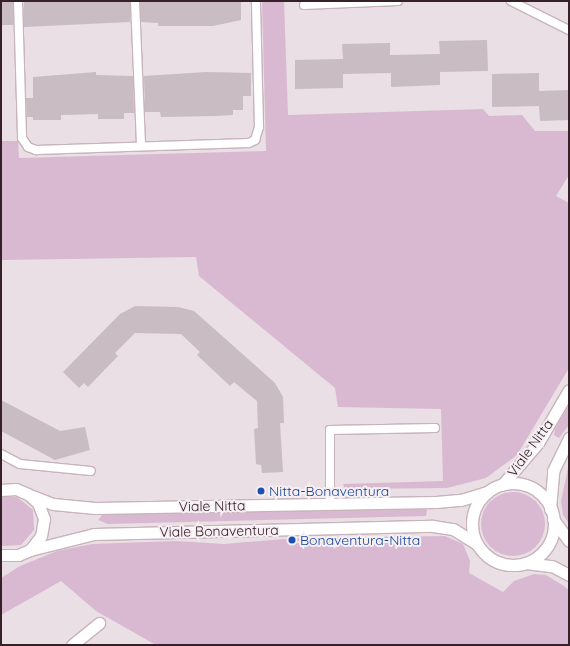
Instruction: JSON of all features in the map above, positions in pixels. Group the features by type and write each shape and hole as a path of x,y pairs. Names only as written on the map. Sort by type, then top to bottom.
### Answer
{"main road":[{"name":"Viale Nitta","path":"502,485 538,443 569,390"},
{"path":"523,564 545,549 552,535 553,471 569,438"},
{"path":"1,482 16,489"},
{"path":"569,541 542,496 528,487 502,485 488,492 473,513 472,529 477,544 497,562 552,566 569,575"},
{"name":"Viale Nitta","path":"16,489 53,504 95,508 436,502 461,500 488,492"},
{"path":"1,490 16,489"},
{"path":"30,550 39,540 44,523 40,506 32,496"},
{"name":"Viale Bonaventura","path":"18,555 30,550 94,534 432,526 453,529 477,544"},
{"path":"1,555 18,555"},
{"path":"1,564 18,555"},
{"path":"72,645 99,622"}],"lane":[{"path":"18,1 22,138 28,147 36,150 248,143 254,140 259,127 256,1"},
{"path":"135,1 141,146"},
{"path":"304,5 398,1"},
{"path":"511,1 569,30"},
{"path":"330,504 330,430 435,428"},
{"path":"1,454 20,464 91,471"}],"shaded area":[{"path":"262,1 284,1 288,115 483,109 489,116 522,115 535,131 569,131 569,175 556,196 569,203 569,368 517,455 486,478 447,488 345,489 343,484 443,481 441,409 338,407 335,388 199,276 196,257 1,260 1,141 18,141 19,158 266,151"},
{"path":"569,405 569,425 559,438 554,435 555,429"},
{"path":"569,463 569,524 563,515 561,501"},
{"path":"513,492 531,498 539,506 545,524 539,542 531,550 513,556 495,550 487,542 481,524 487,506 495,498"},
{"path":"1,497 17,497 33,510 34,530 21,545 1,546"},
{"path":"419,508 427,510 426,516 108,524 98,520 103,514"},
{"path":"445,536 463,544 470,561 469,573 503,592 514,581 534,574 546,575 569,590 569,645 156,645 96,611 61,581 1,615 1,578 20,566 57,551 92,544 176,541 224,544 297,538"}],"building":[{"path":"1,1 13,1 13,25 1,25"},
{"path":"24,1 130,1 130,22 24,27"},
{"path":"140,1 241,1 241,20 213,26 158,26 158,23 141,22"},
{"path":"487,40 488,71 440,72 440,85 391,87 391,73 343,74 343,88 295,89 295,60 343,59 342,44 390,43 390,55 440,54 439,41"},
{"path":"96,72 96,75 133,76 134,113 124,113 124,119 98,119 98,114 61,115 61,120 33,120 33,117 27,117 26,98 33,98 33,77"},
{"path":"206,72 251,73 251,96 243,96 243,110 233,110 233,115 215,116 161,117 160,112 145,112 144,76"},
{"path":"539,73 539,91 569,90 569,120 540,121 539,106 492,107 492,74"},
{"path":"135,306 178,307 194,311 275,383 283,397 284,423 280,423 283,472 262,473 261,465 256,464 254,429 258,428 257,401 234,382 230,386 197,355 200,352 181,334 135,333 115,353 118,356 88,387 84,383 79,388 63,372 120,314"},
{"path":"1,400 60,431 85,427 90,450 55,460 1,431"}],"place":[{"name":"Nitta-Bonaventura","path":"261,491"},
{"name":"Bonaventura-Nitta","path":"292,540"}]}
